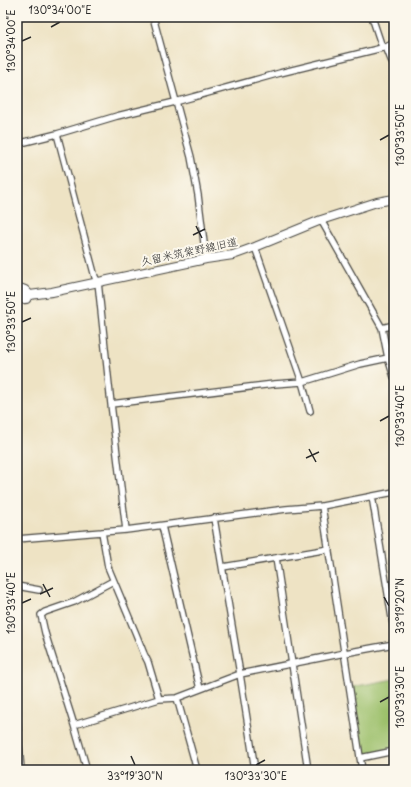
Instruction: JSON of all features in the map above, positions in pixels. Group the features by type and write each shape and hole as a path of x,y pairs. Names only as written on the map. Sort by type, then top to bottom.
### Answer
{"street":[{"path":"17,20 22,17"},
{"path":"153,17 190,157 198,195 206,259"},
{"path":"372,17 394,67"},
{"path":"17,144 117,116 384,47 394,43"},
{"path":"57,134 95,277 98,282 126,530"},
{"name":"久留米筑紫野線旧道","path":"17,295 52,292 206,259 233,255 321,220 377,202 394,199"},
{"path":"321,220 382,328 388,358 394,377"},
{"path":"255,247 302,382 310,411"},
{"path":"17,287 25,290 30,295 26,300 17,301"},
{"path":"382,328 394,325"},
{"path":"111,404 274,384 302,382 360,364 388,358"},
{"path":"17,539 162,526 286,509 322,506 394,492"},
{"path":"372,496 394,630"},
{"path":"322,506 362,770"},
{"path":"214,518 255,770"},
{"path":"162,526 200,689"},
{"path":"102,532 108,567 148,662 159,699"},
{"path":"223,567 329,550"},
{"path":"276,558 308,770"},
{"path":"87,770 45,633 41,615 45,612 74,602 113,581"},
{"path":"17,586 39,590"},
{"path":"74,725 159,699 177,698 240,674 394,644"},
{"path":"177,698 197,770"},
{"path":"17,721 21,770"},
{"path":"360,758 394,751"}],"green space":[{"path":"394,679 394,749 363,755 361,752 352,687"}]}
